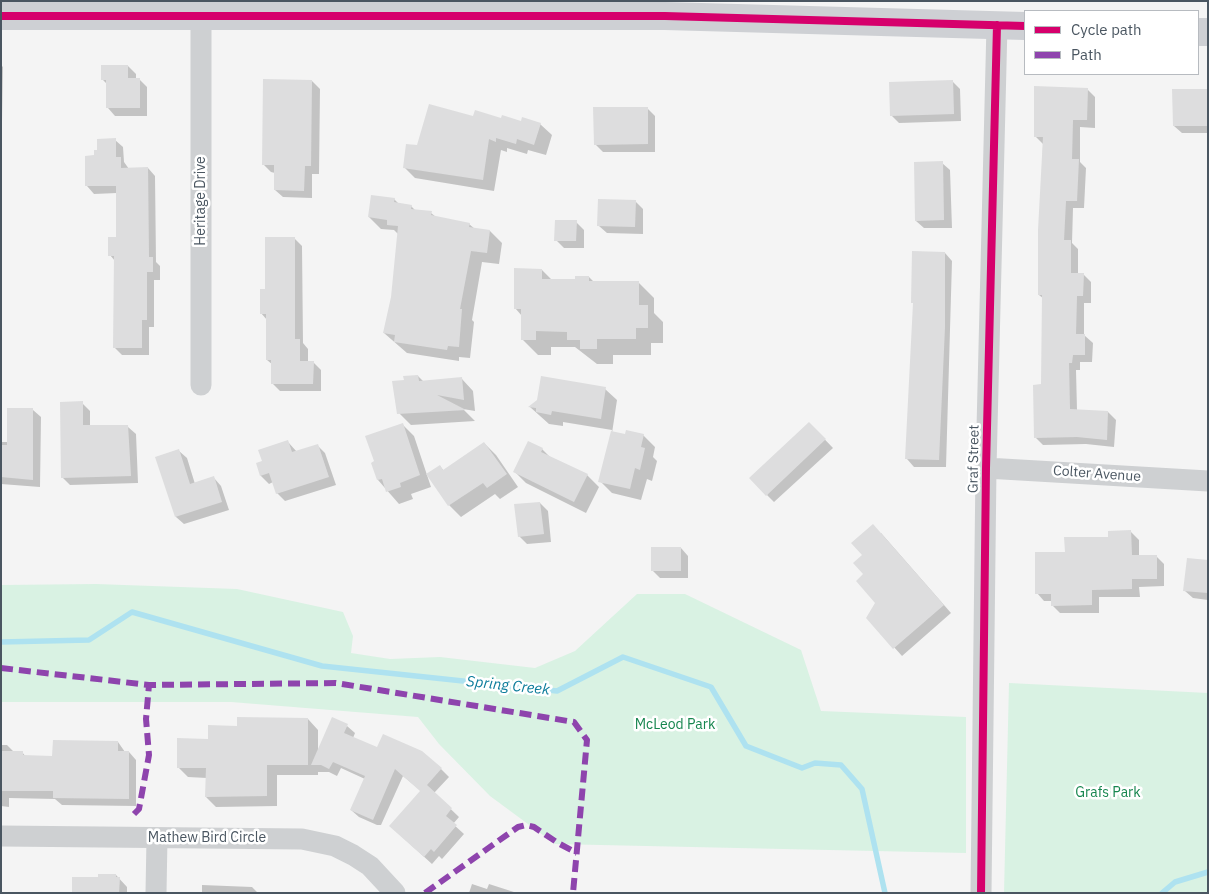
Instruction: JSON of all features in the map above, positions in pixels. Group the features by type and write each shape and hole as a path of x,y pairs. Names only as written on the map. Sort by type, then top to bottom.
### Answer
{"street":[{"path":"880,1 902,22"},
{"path":"1,16 60,9 201,16 403,9 665,9 845,11 902,22 1024,26"},
{"name":"Heritage Drive","path":"201,16 201,385"},
{"name":"Graf Street","path":"981,893 986,468 997,25"},
{"name":"Colter Avenue","path":"986,468 1208,481"},
{"name":"Mathew Bird Circle","path":"1,836 288,838 319,842 353,854 370,866 395,893"},
{"path":"156,893 157,838"}],"green space":[{"name":"McLeod Park","path":"96,584 237,589 343,612 353,636 351,653 390,659 440,657 535,668 575,651 637,594 685,594 801,650 821,711 966,717 966,853 555,844 490,796 439,744 418,717 231,702 1,702 1,585"},
{"name":"Grafs Park","path":"1009,683 1208,693 1208,893 1004,893"}],"building":[{"path":"101,65 128,65 128,78 140,78 140,108 106,108 106,80 101,80"},
{"path":"263,79 312,80 311,166 305,166 304,191 274,190 274,165 262,165"},
{"path":"953,80 954,114 890,116 889,82"},
{"path":"1034,86 1088,88 1087,120 1073,120 1072,159 1079,159 1077,201 1066,201 1064,240 1071,240 1071,273 1084,273 1083,296 1077,296 1076,334 1085,334 1085,355 1073,355 1072,363 1069,363 1070,409 1108,411 1107,440 1077,437 1034,438 1033,385 1041,384 1042,295 1038,295 1038,230 1043,137 1034,137"},
{"path":"1172,89 1208,89 1208,126 1173,126"},
{"path":"429,104 473,116 475,110 501,118 502,115 521,121 522,117 541,123 534,145 517,139 516,144 496,138 496,142 489,139 483,180 403,168 406,144 417,145"},
{"path":"593,107 648,107 648,144 594,145"},
{"path":"116,138 116,157 121,157 121,168 148,167 149,257 153,257 153,272 147,272 147,320 142,320 142,348 113,348 114,256 108,256 108,237 116,237 116,186 85,186 85,156 94,155 94,150 97,150 97,139"},
{"path":"943,161 944,220 915,221 914,162"},
{"path":"371,195 395,198 394,202 412,205 411,209 432,211 431,215 470,223 469,227 490,230 487,253 471,251 460,309 462,309 459,347 448,346 447,350 394,342 395,335 383,333 391,297 398,226 387,225 387,220 368,217"},
{"path":"598,199 636,200 635,227 597,226"},
{"path":"555,220 577,220 576,241 554,241"},
{"path":"265,237 295,237 295,339 300,339 300,361 314,361 313,384 271,384 271,360 266,360 266,314 260,314 260,289 265,289"},
{"path":"912,251 945,252 945,327 939,460 905,459 913,303 911,303"},
{"path":"514,268 542,269 542,279 575,279 575,276 589,276 589,281 639,281 639,305 648,305 648,328 636,328 636,339 597,339 597,349 580,349 580,340 567,340 567,332 536,331 536,340 521,340 521,309 514,309"},
{"path":"418,375 419,381 462,377 464,400 437,395 466,410 397,414 392,381 404,380 403,376"},
{"path":"541,376 606,387 601,419 552,411 551,415 536,412 536,408 528,407 537,400"},
{"path":"83,401 83,425 128,425 131,476 61,478 60,402"},
{"path":"7,408 33,408 33,480 1,477 1,445 7,445"},
{"path":"809,422 826,439 766,496 749,478"},
{"path":"403,423 420,475 400,483 401,487 386,492 382,479 377,480 371,463 374,461 365,436"},
{"path":"626,430 644,434 641,447 645,448 640,470 635,468 630,489 598,482 611,431 625,434"},
{"path":"288,440 292,452 318,444 329,477 276,494 269,473 260,476 256,463 262,461 258,450"},
{"path":"528,441 543,448 541,452 588,474 574,502 513,472"},
{"path":"484,442 507,474 487,488 483,483 448,506 426,474 440,465 443,470"},
{"path":"179,449 190,484 214,476 222,502 175,517 155,457"},
{"path":"540,502 544,534 518,537 514,504"},
{"path":"873,524 944,605 893,649 866,618 875,603 856,581 863,574 853,563 862,555 851,543"},
{"path":"1131,530 1132,555 1157,555 1157,579 1132,579 1132,589 1092,590 1092,605 1051,606 1051,594 1035,594 1035,552 1065,552 1064,537 1108,537 1108,531"},
{"path":"651,547 681,547 681,571 651,571"},
{"path":"1187,558 1208,560 1208,593 1183,591"},
{"path":"237,717 308,718 308,765 267,765 267,796 205,797 206,768 177,768 177,738 208,739 208,725 237,726"},
{"path":"332,717 348,724 344,733 377,747 383,734 422,751 442,768 427,785 452,808 446,816 457,825 434,852 431,849 424,857 389,826 420,791 395,769 373,820 350,810 365,776 333,762 329,769 321,765 311,765"},
{"path":"53,740 118,741 118,751 129,751 129,799 53,798 53,791 1,791 1,751 23,751 23,755 52,756"},
{"path":"98,874 116,874 116,877 120,877 119,893 72,893 72,877 98,877"}],"waterway":[{"name":"Spring Creek","path":"1,642 89,640 132,612 322,666 557,691 623,657 711,687 746,746 802,768 815,763 841,765 862,789 885,893"},
{"name":"Spring Creek","path":"1162,893 1175,882 1208,872"}],"marked path":[{"path":"1,668 149,685 336,683 574,722 587,740 573,893"},
{"path":"134,814 139,809 149,755 146,719 149,685"},
{"path":"425,893 518,827 526,825 534,827 577,853"}],"cycle path":[{"path":"1,16 665,16 1024,26"},
{"path":"981,893 986,468 997,25"}]}
